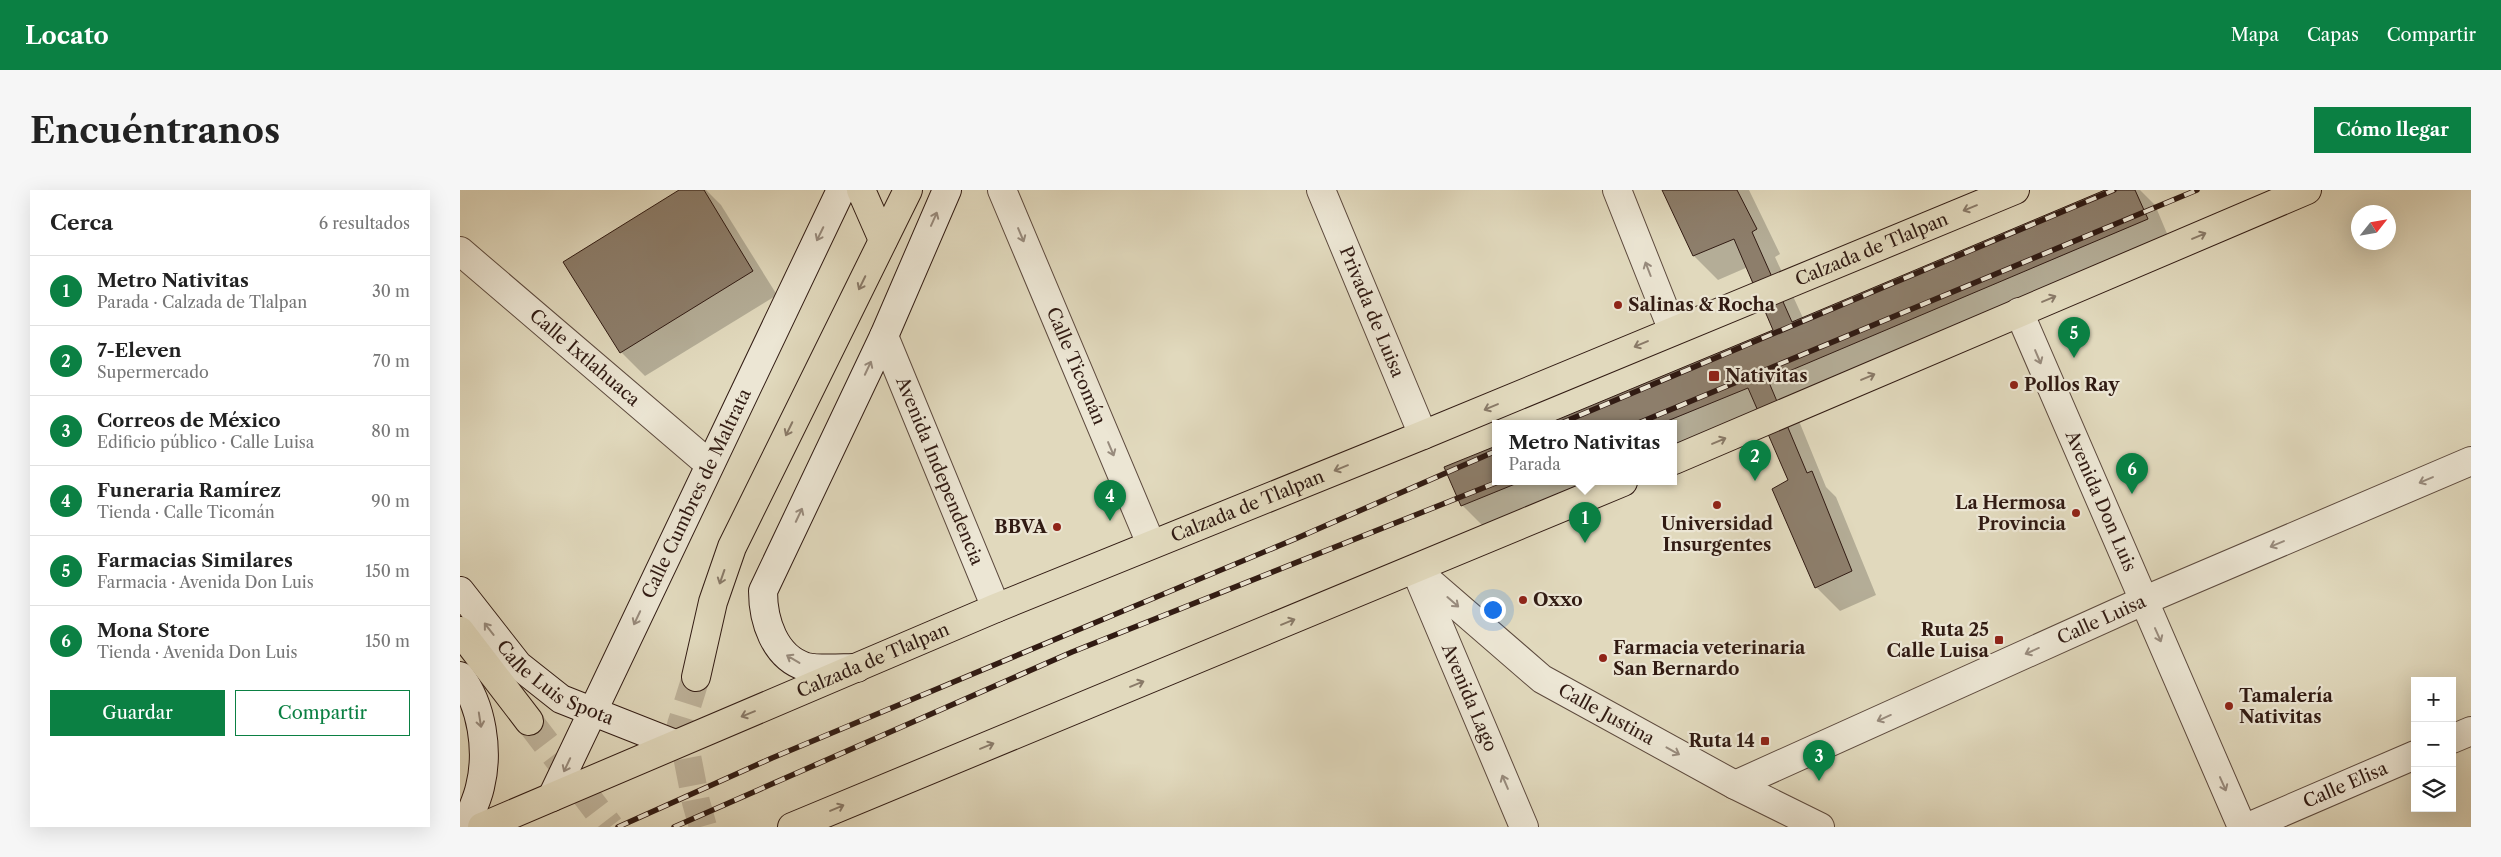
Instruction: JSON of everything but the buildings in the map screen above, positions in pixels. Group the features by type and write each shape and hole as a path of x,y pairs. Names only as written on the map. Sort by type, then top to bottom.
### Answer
{"main road":[{"path":"861,190 883,240"},
{"path":"696,677 713,602 732,547 908,190"},
{"name":"Calzada de Tlalpan","path":"482,827 996,608 1423,435 2015,190"},
{"path":"1677,459 2306,190"},
{"path":"792,827 1416,570 1616,485"},
{"path":"460,631 528,721"}],"street":[{"name":"Calle Cumbres de Maltrata","path":"552,797 841,190"},
{"path":"857,668 806,667 784,653 771,634 763,612 764,591 884,336 947,190"},
{"name":"Calle Ticomán","path":"1002,190 1151,544"},
{"name":"Privada de Luisa","path":"1321,190 1423,435"},
{"path":"1617,190 1673,331"},
{"name":"Calle Ixtlahuaca","path":"460,251 710,464"},
{"name":"Avenida Don Luis","path":"2019,312 2242,827"},
{"name":"Avenida Independencia","path":"884,336 996,608"},
{"name":"Calle Luisa","path":"1735,785 2143,601 2471,461"},
{"name":"Calle Justina","path":"1416,570 1542,680 1735,785 1820,827"},
{"name":"Avenida Lago","path":"1416,570 1524,827"},
{"name":"Calle Luis Spota","path":"460,591 518,665 561,699 675,744"},
{"path":"460,676 467,685 478,712 483,744 480,787 465,827"},
{"path":"2456,737 2471,731"},
{"name":"Calle Elisa","path":"2248,827 2411,757"}],"tunnel":[{"path":"696,677 681,725 696,802 703,827"},
{"path":"529,721 610,827"}],"railway":[{"path":"1568,420 2114,190"},
{"path":"1646,420 2197,190"},
{"path":"618,827 772,758 1295,539 1492,453"},
{"path":"674,827 1072,652 1492,484"}],"place":[{"name":"Salinas & Rocha","path":"1618,305"},
{"name":"Farmacias Similares","path":"2074,358"},
{"name":"Nativitas","path":"1714,376"},
{"name":"Pollos Ray","path":"2014,385"},
{"name":"7-Eleven","path":"1755,481"},
{"name":"Mona Store","path":"2132,494"},
{"name":"Universidad Insurgentes","path":"1717,505"},
{"name":"La Hermosa Provincia","path":"2076,513"},
{"name":"Funeraria Ramírez","path":"1110,521"},
{"name":"BBVA","path":"1057,527"},
{"name":"Metro Nativitas","path":"1585,543"},
{"name":"Oxxo","path":"1523,600"},
{"name":"Ruta 25 Calle Luisa","path":"1999,640"},
{"name":"Farmacia veterinaria San Bernardo","path":"1603,658"},
{"name":"Tamalería Nativitas","path":"2229,706"},
{"name":"Ruta 14","path":"1765,741"},
{"name":"Correos de México","path":"1819,781"}]}
